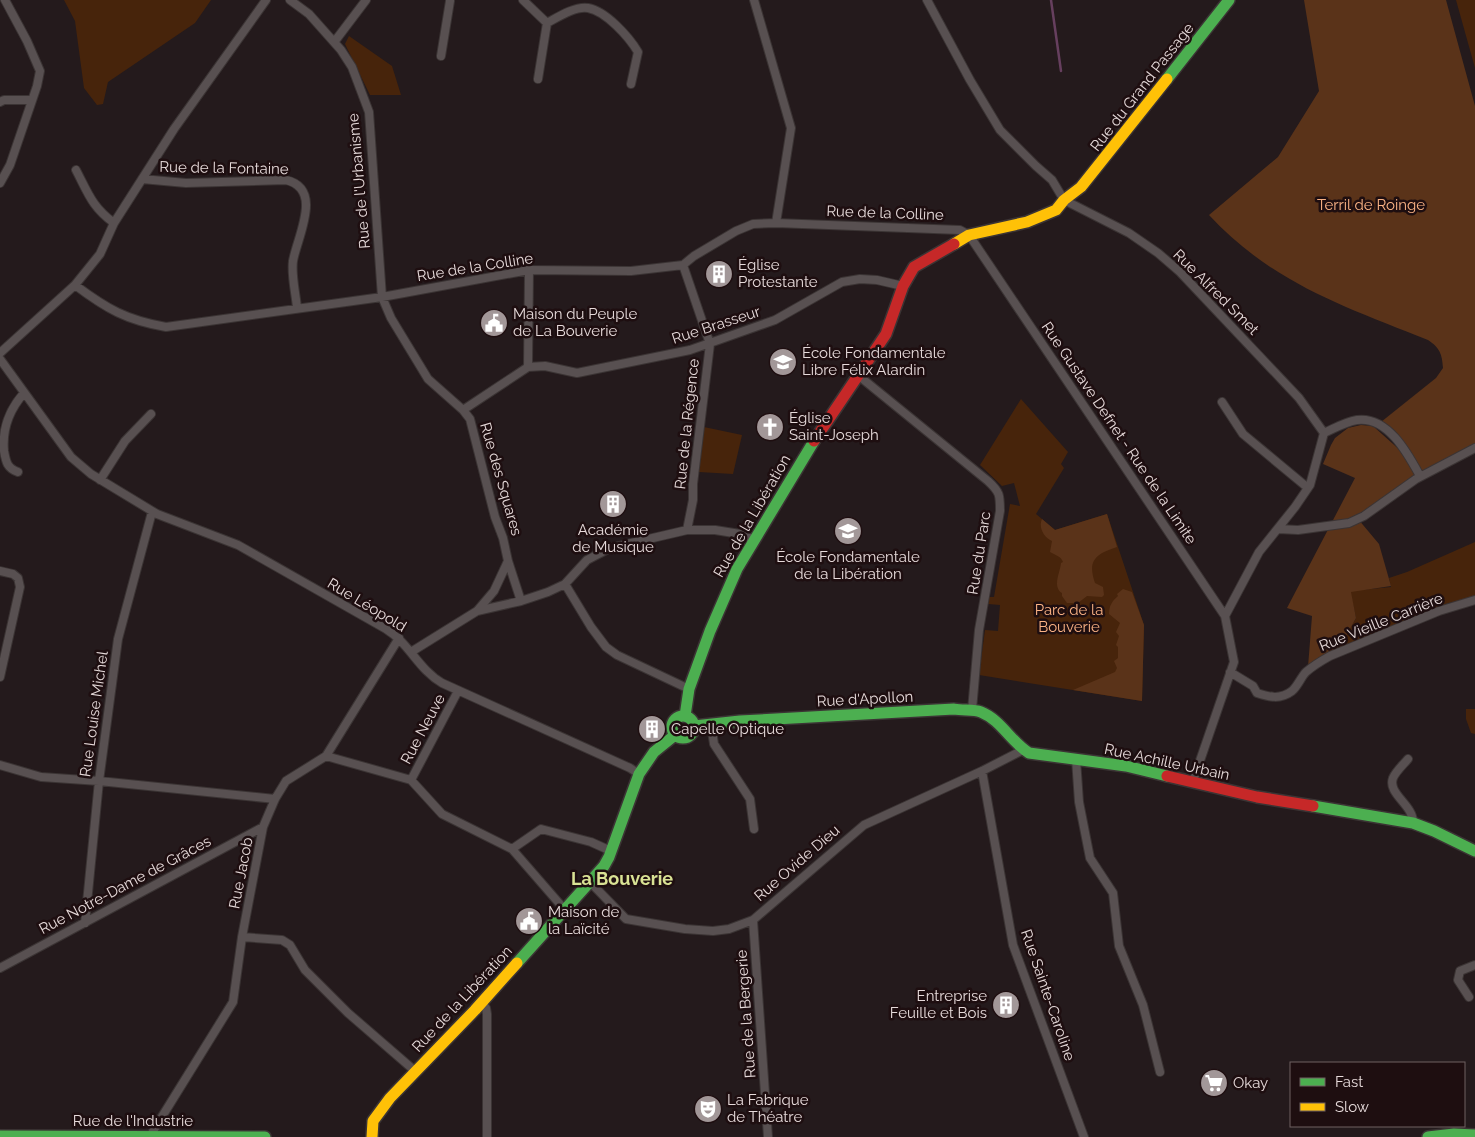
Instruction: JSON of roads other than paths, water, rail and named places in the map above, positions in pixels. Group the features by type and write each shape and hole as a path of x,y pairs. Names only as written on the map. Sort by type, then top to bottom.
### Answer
{"street":[{"path":"0,183 10,166 37,86 40,71 27,41 5,0"},
{"name":"Rue de la Fontaine","path":"0,352 75,285 100,254 114,224 162,147 266,0"},
{"name":"Rue de l'Urbanisme","path":"290,0 309,14 335,41 352,67 369,112 382,297"},
{"path":"335,41 366,0"},
{"path":"441,56 449,0 454,2 460,0"},
{"path":"523,0 547,23"},
{"path":"754,0 791,128 776,223"},
{"path":"927,0 970,80 1000,130 1052,180 1064,200 1056,210 1027,222 969,235"},
{"name":"Rue du Grand Passage","path":"1064,200 1081,187 1097,168 1229,0"},
{"path":"547,23 577,9 588,8 606,17 630,38 638,52 631,84"},
{"path":"538,79 547,23"},
{"path":"0,102 4,100 31,100"},
{"path":"76,170 95,206 100,213 114,224"},
{"name":"Rue de la Fontaine","path":"142,179 186,183 286,180 302,188 306,209 303,228 293,262 297,308"},
{"name":"Rue Alfred Smet","path":"1064,200 1129,232 1180,272 1299,398 1324,432"},
{"name":"Rue de la Colline","path":"75,285 103,306 125,317 166,327 382,297 529,270 632,271 683,265 694,256 736,231 753,224 776,223 960,230 969,235"},
{"name":"Rue de la Libération","path":"685,716 690,689 723,598 754,540 820,431 886,334 903,286 914,267 969,235"},
{"name":"Rue Gustave Defnet - Rue de la Limite","path":"969,235 1225,616 1234,662 1230,672"},
{"name":"Rue de la Régence","path":"683,265 710,344 693,484 693,500 687,530"},
{"path":"463,410 528,367 529,270"},
{"name":"Rue Brasseur","path":"528,367 545,366 577,373 690,350 775,320 842,282 860,279 877,280 903,286"},
{"name":"Rue des Squares","path":"382,297 392,318 428,379 463,410 470,419 495,517 521,601"},
{"name":"Rue Léopold","path":"0,359 74,460 100,480 152,512 238,545 386,629 399,638 430,675 442,683 630,768 639,774"},
{"name":"Rue du Parc","path":"859,376 997,490 1000,497 1000,511 976,656 972,710"},
{"path":"18,472 12,470 6,463 3,438 9,417 24,394"},
{"path":"1222,402 1243,434 1308,488"},
{"path":"100,480 125,441 151,414"},
{"path":"1225,616 1259,552 1295,508 1308,488 1324,432 1348,422 1359,420 1377,422 1409,456 1420,476"},
{"path":"1278,529 1298,530 1349,523 1364,516 1420,476 1475,448"},
{"name":"Rue Louise Michel","path":"85,923 99,781 118,639 152,512"},
{"path":"477,611 521,601 565,584 587,560 610,548 687,530 715,530 740,534 754,540"},
{"path":"411,652 477,611 494,591 508,561"},
{"path":"0,571 13,574 18,578 20,587 0,677"},
{"path":"565,584 591,627 606,647 618,655 690,689"},
{"name":"Rue Vieille Carrière","path":"1230,672 1252,686 1257,693 1273,698 1281,696 1292,691 1304,674 1314,665 1330,656 1430,615 1475,600"},
{"name":"Rue Jacob","path":"150,1136 233,1002 242,937 264,827 275,799 286,781 326,756 399,638"},
{"path":"1192,781 1230,672"},
{"name":"Rue Neuve","path":"411,780 458,691"},
{"name":"Rue d'Apollon","path":"694,726 740,721 972,710 989,717 1023,750"},
{"path":"685,716 691,720 694,726 692,733 688,737 680,738 675,736 672,729 673,722 677,718 685,716"},
{"path":"711,724 714,744 750,799 754,829"},
{"name":"Rue de la Libération","path":"372,1137 370,1127 373,1118 415,1071 482,1003 608,861 639,774 654,752 675,736"},
{"name":"Rue Achille Urbain","path":"1023,750 1034,754 1126,766 1276,800 1346,810 1413,823 1475,851"},
{"name":"Rue Ovide Dieu","path":"590,882 626,919 685,928 729,929 753,920 864,825 982,771 1023,750"},
{"path":"326,756 411,780 442,814 512,849 565,910"},
{"path":"1408,759 1394,777 1393,784 1395,791 1411,812 1413,823"},
{"path":"1076,760 1079,802 1090,858 1113,893 1119,946 1143,1005 1160,1072"},
{"path":"0,764 41,777 275,799"},
{"name":"Rue Sainte-Caroline","path":"982,771 1012,945 1084,1137"},
{"name":"Rue Notre-Dame de Grâces","path":"0,968 264,827"},
{"path":"512,849 540,829 591,842 611,851"},
{"name":"Rue de la Bergerie","path":"753,920 768,1137"},
{"path":"242,937 282,940 290,945 305,970 348,1013 415,1071"},
{"path":"1469,997 1458,980 1460,971 1475,966"},
{"path":"482,1003 486,1008 487,1014 487,1137"},
{"path":"1428,1137 1469,1135"},
{"name":"Rue de l'Industrie","path":"0,1136 265,1137"}],"waterway":[{"path":"1051,0 1061,71"}],"place":[{"name":"Église Protestante","path":"719,274"},
{"name":"Maison du Peuple de La Bouverie","path":"494,323"},
{"name":"École Fondamentale Libre Félix Alardin","path":"783,362"},
{"name":"Église Saint-Joseph","path":"770,427"},
{"name":"Académie de Musique","path":"613,504"},
{"name":"École Fondamentale de la Libération","path":"848,531"},
{"name":"Capelle Optique","path":"652,729"},
{"name":"Maison de la Laïcité","path":"529,921"},
{"name":"Entreprise Feuille et Bois","path":"1006,1005"},
{"name":"Okay","path":"1214,1083"},
{"name":"La Fabrique de Théatre","path":"708,1109"}],"district":[{"name":"La Bouverie","path":"622,878"}],"park label":[{"name":"Terril de Roinge","path":"1371,205"},
{"name":"Parc de la Bouverie","path":"1069,618"}]}
